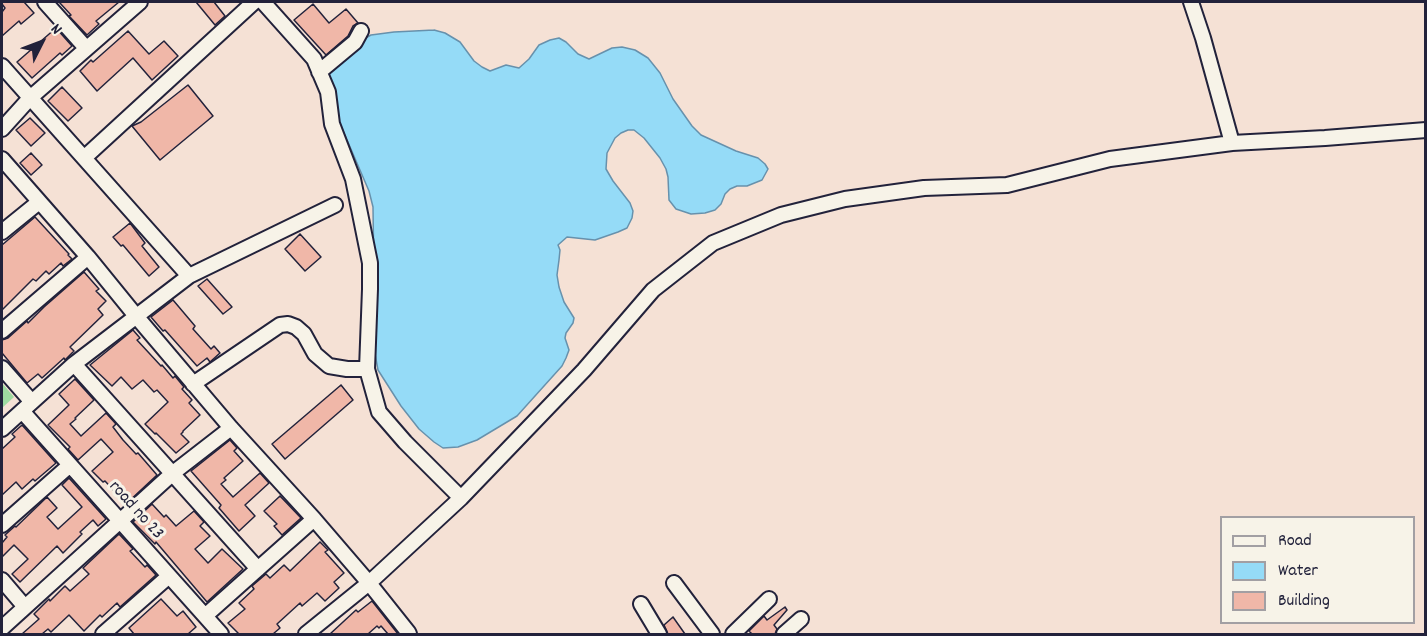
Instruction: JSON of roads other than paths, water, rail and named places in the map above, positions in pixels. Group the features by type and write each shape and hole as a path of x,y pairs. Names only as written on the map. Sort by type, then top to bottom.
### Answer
{"street":[{"path":"45,2 86,48"},
{"path":"2,129 30,98 138,2"},
{"path":"84,158 254,2"},
{"path":"263,2 314,59 328,93 332,124 353,179 370,263 367,369 379,412 405,442 461,498"},
{"path":"1191,2 1232,143"},
{"path":"319,72 355,42 361,31"},
{"path":"2,66 189,276"},
{"path":"306,634 369,583 461,498 584,370 653,290 713,243 781,215 845,199 924,188 1007,185 1110,159 1232,143 1425,130"},
{"path":"2,159 88,257 231,428 369,583 409,634"},
{"path":"2,232 39,202"},
{"path":"2,429 74,364 189,276 335,205"},
{"path":"2,330 88,257"},
{"path":"194,384 280,325 288,324 296,327 303,334 315,354 329,366 367,369"},
{"path":"74,364 258,569"},
{"name":"road no 23","path":"2,368 70,465 221,634"},
{"path":"2,628 173,473 231,428"},
{"path":"2,525 70,465"},
{"path":"205,616 314,519"},
{"path":"103,634 118,630 169,576"},
{"path":"2,580 26,607"},
{"path":"674,583 712,634"},
{"path":"733,634 769,599"},
{"path":"641,604 659,634"},
{"path":"784,634 801,620"}],"water":[{"path":"434,30 445,33 460,42 474,61 490,71 506,65 519,68 539,45 559,38 578,54 589,59 612,48 622,47 635,50 648,58 660,73 673,99 701,135 758,158 768,169 762,180 730,189 715,210 691,214 676,209 669,200 666,169 644,138 634,130 628,130 615,138 607,153 606,169 630,203 633,211 632,218 627,228 618,232 595,240 567,237 558,245 560,250 557,275 559,287 564,302 574,318 566,333 565,338 569,350 562,366 517,416 477,440 458,447 443,448 419,429 378,370 375,354 373,207 369,191 338,119 323,68 351,46 371,35"}]}
